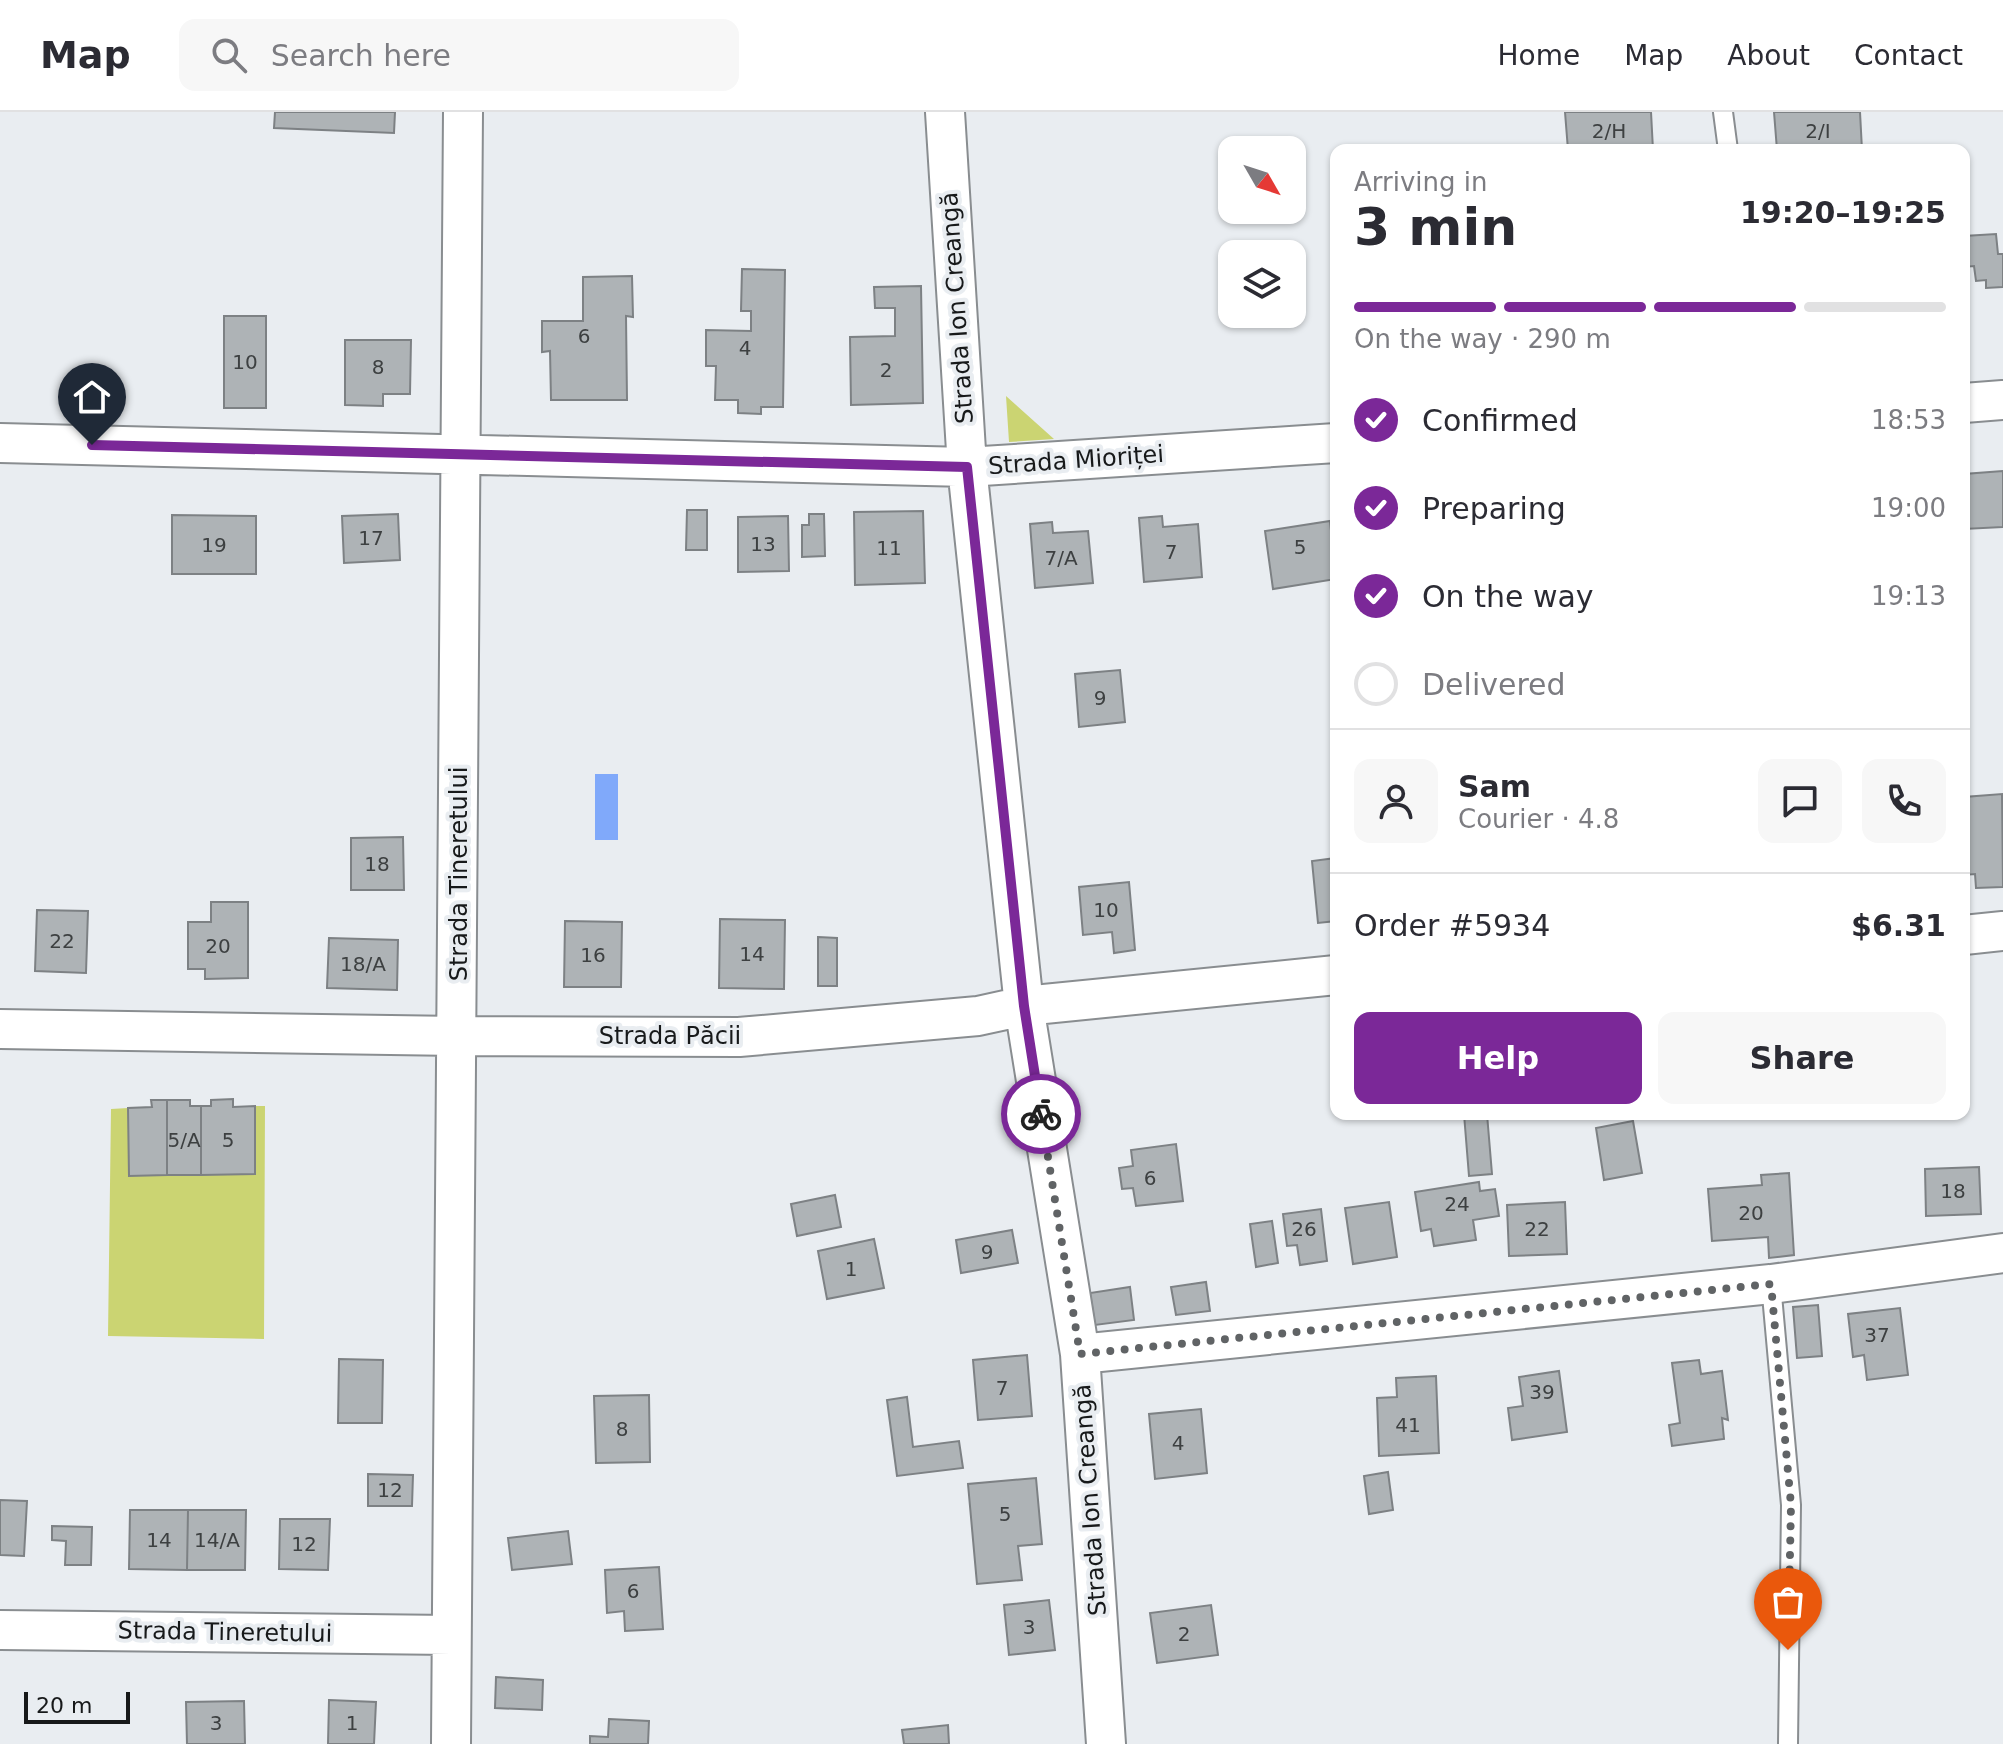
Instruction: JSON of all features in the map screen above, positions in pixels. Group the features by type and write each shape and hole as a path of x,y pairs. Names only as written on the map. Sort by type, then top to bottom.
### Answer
{"street":[{"name":"Strada Tineretului","path":"451,1744 463,112"},
{"name":"Strada Ion Creangă","path":"945,112 967,467 1024,1006 1080,1354 1106,1744"},
{"path":"1970,403 2003,400"},
{"name":"Strada Mioriței","path":"0,443 967,467 1330,443"},
{"path":"1970,934 2003,931"},
{"name":"Strada Păcii","path":"0,1029 739,1037 978,1016 1024,1006 1330,976"},
{"path":"1080,1354 1771,1284 2003,1253"},
{"name":"Strada Tineretului","path":"0,1630 451,1635"}],"lane":[{"path":"1723,112 1727,144"},
{"path":"1771,1284 1791,1505 1788,1744"}],"green space":[{"path":"1006,396 1054,439 1009,442"},
{"path":"255,1106 265,1106 264,1339 108,1336 111,1109 128,1108 129,1176 254,1174"}],"water":[{"path":"595,774 618,774 618,840 595,840"}],"building":[{"path":"275,112 395,112 394,133 274,128"},
{"path":"1565,112 1651,112 1653,144 1568,144"},
{"path":"1774,112 1860,112 1862,144 1777,144"},
{"path":"1996,234 1998,254 2003,254 2003,287 1986,288 1986,280 1976,281 1974,266 1970,266 1970,236"},
{"path":"742,269 785,270 783,407 761,407 761,414 738,413 738,400 715,400 716,366 706,366 706,330 751,331 751,311 741,311"},
{"path":"632,276 633,317 626,316 627,400 551,400 550,351 542,352 542,321 583,321 583,277"},
{"path":"921,286 923,403 851,405 850,337 895,336 895,308 875,308 874,287"},
{"path":"224,316 266,316 266,408 224,408"},
{"path":"345,340 411,340 410,394 383,394 383,406 345,405"},
{"path":"2003,471 2003,527 1970,529 1970,474"},
{"path":"687,510 707,510 707,550 686,550"},
{"path":"923,511 925,583 855,585 854,512"},
{"path":"398,514 400,560 344,563 342,516"},
{"path":"809,514 824,514 825,556 802,557 802,525 809,525"},
{"path":"172,515 256,516 256,574 172,574"},
{"path":"788,516 789,571 738,572 738,517"},
{"path":"1162,516 1163,527 1198,524 1202,577 1144,582 1139,518"},
{"path":"1330,521 1330,580 1273,589 1265,531"},
{"path":"1052,522 1053,533 1088,531 1093,583 1035,588 1030,524"},
{"path":"1120,670 1125,722 1079,727 1075,674"},
{"path":"2002,794 2003,887 1976,888 1975,874 1970,874 1970,797"},
{"path":"403,837 404,890 351,890 351,838"},
{"path":"1330,859 1330,922 1318,923 1312,861"},
{"path":"1129,882 1135,950 1114,953 1112,932 1083,935 1079,887"},
{"path":"211,902 248,902 248,978 205,979 205,969 188,969 188,922 211,922"},
{"path":"37,910 88,911 86,973 35,971"},
{"path":"720,919 785,920 784,989 719,988"},
{"path":"565,921 622,922 621,987 564,987"},
{"path":"818,937 837,938 837,986 818,986"},
{"path":"329,938 398,940 397,990 327,988"},
{"path":"233,1099 233,1107 255,1106 255,1174 201,1175 201,1106 211,1106 211,1100"},
{"path":"151,1100 167,1100 167,1175 129,1176 128,1108 152,1107"},
{"path":"167,1100 190,1100 190,1106 201,1106 201,1175 167,1175"},
{"path":"1464,1120 1488,1120 1492,1174 1469,1176"},
{"path":"1633,1121 1642,1173 1604,1180 1596,1128"},
{"path":"1176,1144 1183,1201 1136,1206 1133,1188 1122,1189 1119,1168 1133,1166 1131,1150"},
{"path":"1979,1167 1981,1214 1926,1216 1925,1169"},
{"path":"1789,1173 1794,1255 1769,1258 1768,1237 1712,1241 1708,1189 1762,1185 1761,1175"},
{"path":"1479,1182 1480,1191 1495,1189 1499,1216 1473,1220 1476,1240 1434,1246 1431,1229 1421,1231 1415,1192"},
{"path":"835,1195 841,1227 797,1236 791,1204"},
{"path":"1389,1202 1397,1257 1353,1264 1345,1208"},
{"path":"1565,1202 1567,1254 1509,1256 1507,1205"},
{"path":"1321,1209 1327,1261 1300,1265 1297,1245 1287,1246 1283,1214"},
{"path":"1272,1221 1278,1263 1256,1267 1250,1224"},
{"path":"1012,1230 1018,1263 961,1273 956,1240"},
{"path":"874,1239 884,1288 827,1299 818,1251"},
{"path":"1206,1282 1210,1311 1176,1315 1171,1287"},
{"path":"1130,1287 1134,1320 1095,1325 1090,1293"},
{"path":"1818,1305 1822,1356 1797,1358 1793,1307"},
{"path":"1900,1308 1908,1375 1867,1380 1864,1355 1853,1357 1848,1314"},
{"path":"1027,1355 1032,1416 978,1420 973,1360"},
{"path":"339,1359 383,1360 382,1423 338,1423"},
{"path":"1699,1360 1701,1374 1722,1371 1728,1420 1722,1418 1724,1439 1672,1446 1669,1425 1680,1423 1672,1363"},
{"path":"1559,1371 1567,1432 1512,1440 1508,1408 1523,1406 1519,1377"},
{"path":"1436,1376 1439,1453 1379,1456 1377,1398 1397,1397 1396,1378"},
{"path":"649,1395 650,1462 596,1463 594,1396"},
{"path":"907,1397 913,1447 959,1441 963,1468 897,1476 887,1400"},
{"path":"1201,1409 1207,1473 1155,1479 1149,1414"},
{"path":"1388,1472 1393,1510 1369,1514 1364,1476"},
{"path":"368,1474 413,1475 412,1506 368,1506"},
{"path":"1036,1478 1042,1544 1018,1546 1022,1580 977,1584 968,1484"},
{"path":"0,1500 27,1501 24,1556 0,1555"},
{"path":"130,1510 188,1510 187,1570 129,1569"},
{"path":"188,1510 246,1510 245,1570 187,1570"},
{"path":"280,1519 330,1519 328,1570 279,1569"},
{"path":"52,1526 92,1527 91,1565 65,1565 66,1541 52,1540"},
{"path":"568,1531 572,1564 512,1570 508,1538"},
{"path":"659,1567 663,1629 625,1631 624,1611 607,1613 605,1570"},
{"path":"1049,1600 1055,1650 1009,1655 1004,1605"},
{"path":"1211,1605 1218,1655 1157,1663 1150,1613"},
{"path":"496,1677 543,1680 542,1710 495,1708"},
{"path":"329,1700 376,1702 374,1744 328,1744"},
{"path":"244,1701 245,1744 187,1744 186,1702"},
{"path":"609,1719 649,1721 648,1744 590,1744 590,1736 608,1737"},
{"path":"948,1725 949,1744 904,1744 902,1730"}],"way so far":[{"path":"1041,1114 1080,1354 1771,1284 1791,1505 1788,1650"}],"route":[{"path":"92,445 967,467 1024,1006 1041,1114"}]}
